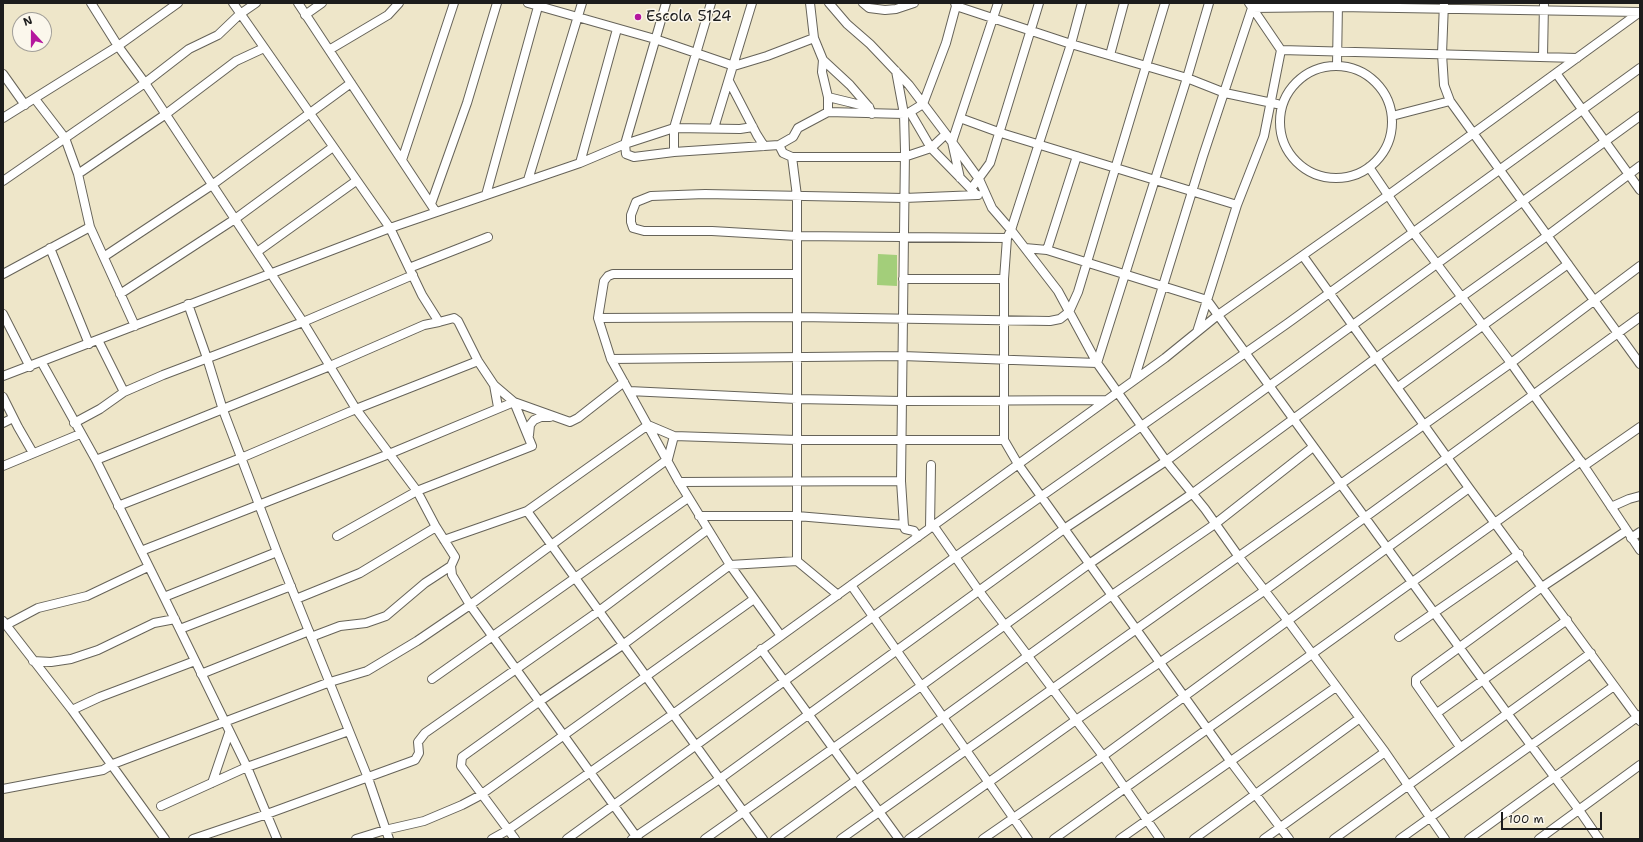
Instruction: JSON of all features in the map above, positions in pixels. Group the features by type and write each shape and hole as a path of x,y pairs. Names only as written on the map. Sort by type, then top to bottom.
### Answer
{"street":[{"path":"91,3 118,46 166,114 304,322 356,409 416,492 436,528 455,556 452,566 452,575 470,605 564,734 636,838 810,714 1064,529 1166,461 1640,116"},
{"path":"3,118 118,46 178,3"},
{"path":"233,3 390,228 411,272 439,322"},
{"path":"3,181 145,83 189,49 218,36 240,14 256,3"},
{"path":"298,3 436,212"},
{"path":"305,15 322,3"},
{"path":"329,50 388,15 399,3"},
{"path":"402,160 454,3"},
{"path":"431,204 467,103 497,3"},
{"path":"528,3 655,39 734,66 767,56 814,38"},
{"path":"528,180 582,3"},
{"path":"666,3 625,144 626,154 629,156 779,145 793,137 798,128 828,112 871,110 907,113 923,104 946,43 956,4 1031,31 1187,78 1225,92 1282,105"},
{"path":"674,152 674,128 711,3"},
{"path":"714,128 752,3"},
{"path":"810,3 814,38 823,60 871,110"},
{"path":"830,3 847,24 870,44 909,85 979,180 992,208"},
{"path":"863,3 869,8 885,10 896,9 914,3"},
{"path":"960,178 952,142 998,3"},
{"path":"971,189 990,163 1001,133 1039,3"},
{"path":"1082,3 1071,44 1011,230 1007,238 1004,279 1004,440 1018,464 1040,496 1230,762 1289,839"},
{"path":"1110,55 1124,3"},
{"path":"598,318 798,317 1050,321 1060,319 1069,312 1078,292 1088,262 1165,3"},
{"path":"1097,363 1156,179 1209,3"},
{"path":"486,195 539,5"},
{"path":"1337,65 1338,5"},
{"path":"1250,6 1338,5 1544,7 1640,12"},
{"path":"1197,332 1237,205 1264,136 1272,103 1281,50 1250,6"},
{"path":"1134,380 1192,191 1225,92 1250,6"},
{"path":"1444,6 1442,54 1444,85 1450,101 1640,364"},
{"path":"1543,57 1544,7"},
{"path":"492,839 508,830 673,714 1118,392 1218,315 1388,196 1640,12"},
{"path":"580,163 617,29"},
{"path":"78,174 166,114 236,61 264,48"},
{"path":"1281,50 1577,58"},
{"path":"823,60 822,72 828,97 828,112"},
{"path":"1337,65 1354,68 1370,76 1382,89 1392,116 1390,139 1382,155 1369,167 1354,175 1336,178 1318,176 1303,168 1290,155 1282,140 1279,122 1282,105 1292,86 1309,72 1322,67 1337,65"},
{"path":"567,839 955,557 1142,426 1640,68"},
{"path":"896,71 907,113 904,157 901,481 905,529 914,531 918,537"},
{"path":"3,74 25,105"},
{"path":"1556,74 1640,190"},
{"path":"729,80 764,146"},
{"path":"105,256 212,185 351,83"},
{"path":"828,97 871,110"},
{"path":"35,99 65,138 78,174 90,227 105,256 135,326"},
{"path":"1392,116 1450,101"},
{"path":"907,113 931,148 992,208 1058,291 1097,363 1166,461 1192,493 1264,591 1313,654 1408,785 1445,839"},
{"path":"960,118 1001,133 1156,179 1237,205"},
{"path":"3,376 42,363 188,304 390,228 580,163 625,144 674,128 753,127"},
{"path":"779,145 783,153 792,157 904,157 931,148 946,134"},
{"path":"120,294 235,219 333,147"},
{"path":"1047,250 1077,156"},
{"path":"792,157 798,196 796,274 798,317 797,561"},
{"path":"705,839 921,686 1089,564 1192,493 1293,418 1547,236 1640,166"},
{"path":"1369,167 1413,232 1511,363 1640,550"},
{"path":"257,252 356,181"},
{"path":"978,195 904,198 705,194 651,196 636,202 631,215 633,228 639,231 712,231 798,236 1007,238"},
{"path":"3,274 90,227"},
{"path":"74,423 100,409 124,392 207,358 304,322 488,238"},
{"path":"50,248 89,344"},
{"path":"1025,248 1047,250 1207,300 1482,680 1580,810 1599,839"},
{"path":"1303,256 1469,488 1496,522 1614,686 1639,718 1469,839"},
{"path":"1398,387 1568,264"},
{"path":"841,839 1511,363 1640,266"},
{"path":"781,636 730,565 688,498 668,459 611,359 598,318 604,281 608,276 613,274 796,274"},
{"path":"903,279 1004,279"},
{"path":"188,304 223,410 241,458 277,552 292,586 368,778 389,839"},
{"path":"3,314 30,367"},
{"path":"909,839 1076,720 1160,664 1264,591 1532,394 1575,365 1640,317"},
{"path":"96,460 223,410 424,326 454,318 458,321 478,361 494,385 514,402 565,421"},
{"path":"98,340 124,392"},
{"path":"611,359 902,356 1097,363"},
{"path":"118,506 241,458 356,409 478,361"},
{"path":"42,363 80,434 96,460 148,567 175,618 229,733 247,767 277,839"},
{"path":"532,446 529,431 530,425 534,420 549,417 570,422 578,418 624,382"},
{"path":"494,385 498,407"},
{"path":"629,391 797,399 902,401 1106,400"},
{"path":"3,396 13,418 33,453"},
{"path":"141,551 389,454 498,407 514,402"},
{"path":"514,402 532,446"},
{"path":"3,423 13,418"},
{"path":"648,425 674,436 798,440 1004,440"},
{"path":"444,540 527,511 648,425"},
{"path":"1054,839 1206,728 1413,583 1496,522 1640,427"},
{"path":"3,466 80,434"},
{"path":"3,789 102,770 113,764 330,682 367,671 470,605 668,459 674,436"},
{"path":"336,536 416,492 532,446"},
{"path":"775,839 1112,595 1215,524 1313,447"},
{"path":"931,465 932,527 1103,756 1160,839"},
{"path":"679,482 901,481"},
{"path":"983,839 1103,756 1388,549 1469,488"},
{"path":"1611,508 1629,499 1640,496"},
{"path":"432,680 492,635 576,578 688,498"},
{"path":"527,511 696,746 721,778 763,839"},
{"path":"699,516 797,516 904,525"},
{"path":"296,599 360,573 436,528"},
{"path":"193,839 267,814 415,760 419,753 418,742 425,733 517,670 599,611 707,530"},
{"path":"1460,747 1416,684 1416,679 1542,587 1626,531"},
{"path":"1632,538 1640,532"},
{"path":"164,597 277,552"},
{"path":"1399,637 1435,614 1519,554"},
{"path":"515,839 461,766 462,757 540,701 624,644 730,565 797,561 838,595"},
{"path":"201,674 310,634 340,626 366,623 386,616 425,583 452,566"},
{"path":"148,567 86,596 38,608 5,623 113,764 165,839"},
{"path":"851,585 1028,839"},
{"path":"180,629 292,586"},
{"path":"356,839 385,830 424,821 462,805 482,794 754,599"},
{"path":"33,661 51,662 70,659 98,650 154,623 175,618"},
{"path":"1437,713 1567,620"},
{"path":"761,649 810,714 899,839"},
{"path":"1334,839 1591,653"},
{"path":"72,710 100,697 195,661"},
{"path":"1400,839 1614,686"},
{"path":"1120,839 1146,819 1336,687"},
{"path":"1194,839 1360,718"},
{"path":"161,806 247,767 349,731"},
{"path":"212,783 229,733"},
{"path":"1264,839 1384,752"},
{"path":"1539,839 1640,765"}],"green space":[{"path":"878,254 897,255 897,286 877,285"}],"place":[{"name":"Escola 5124","path":"638,17"}]}
